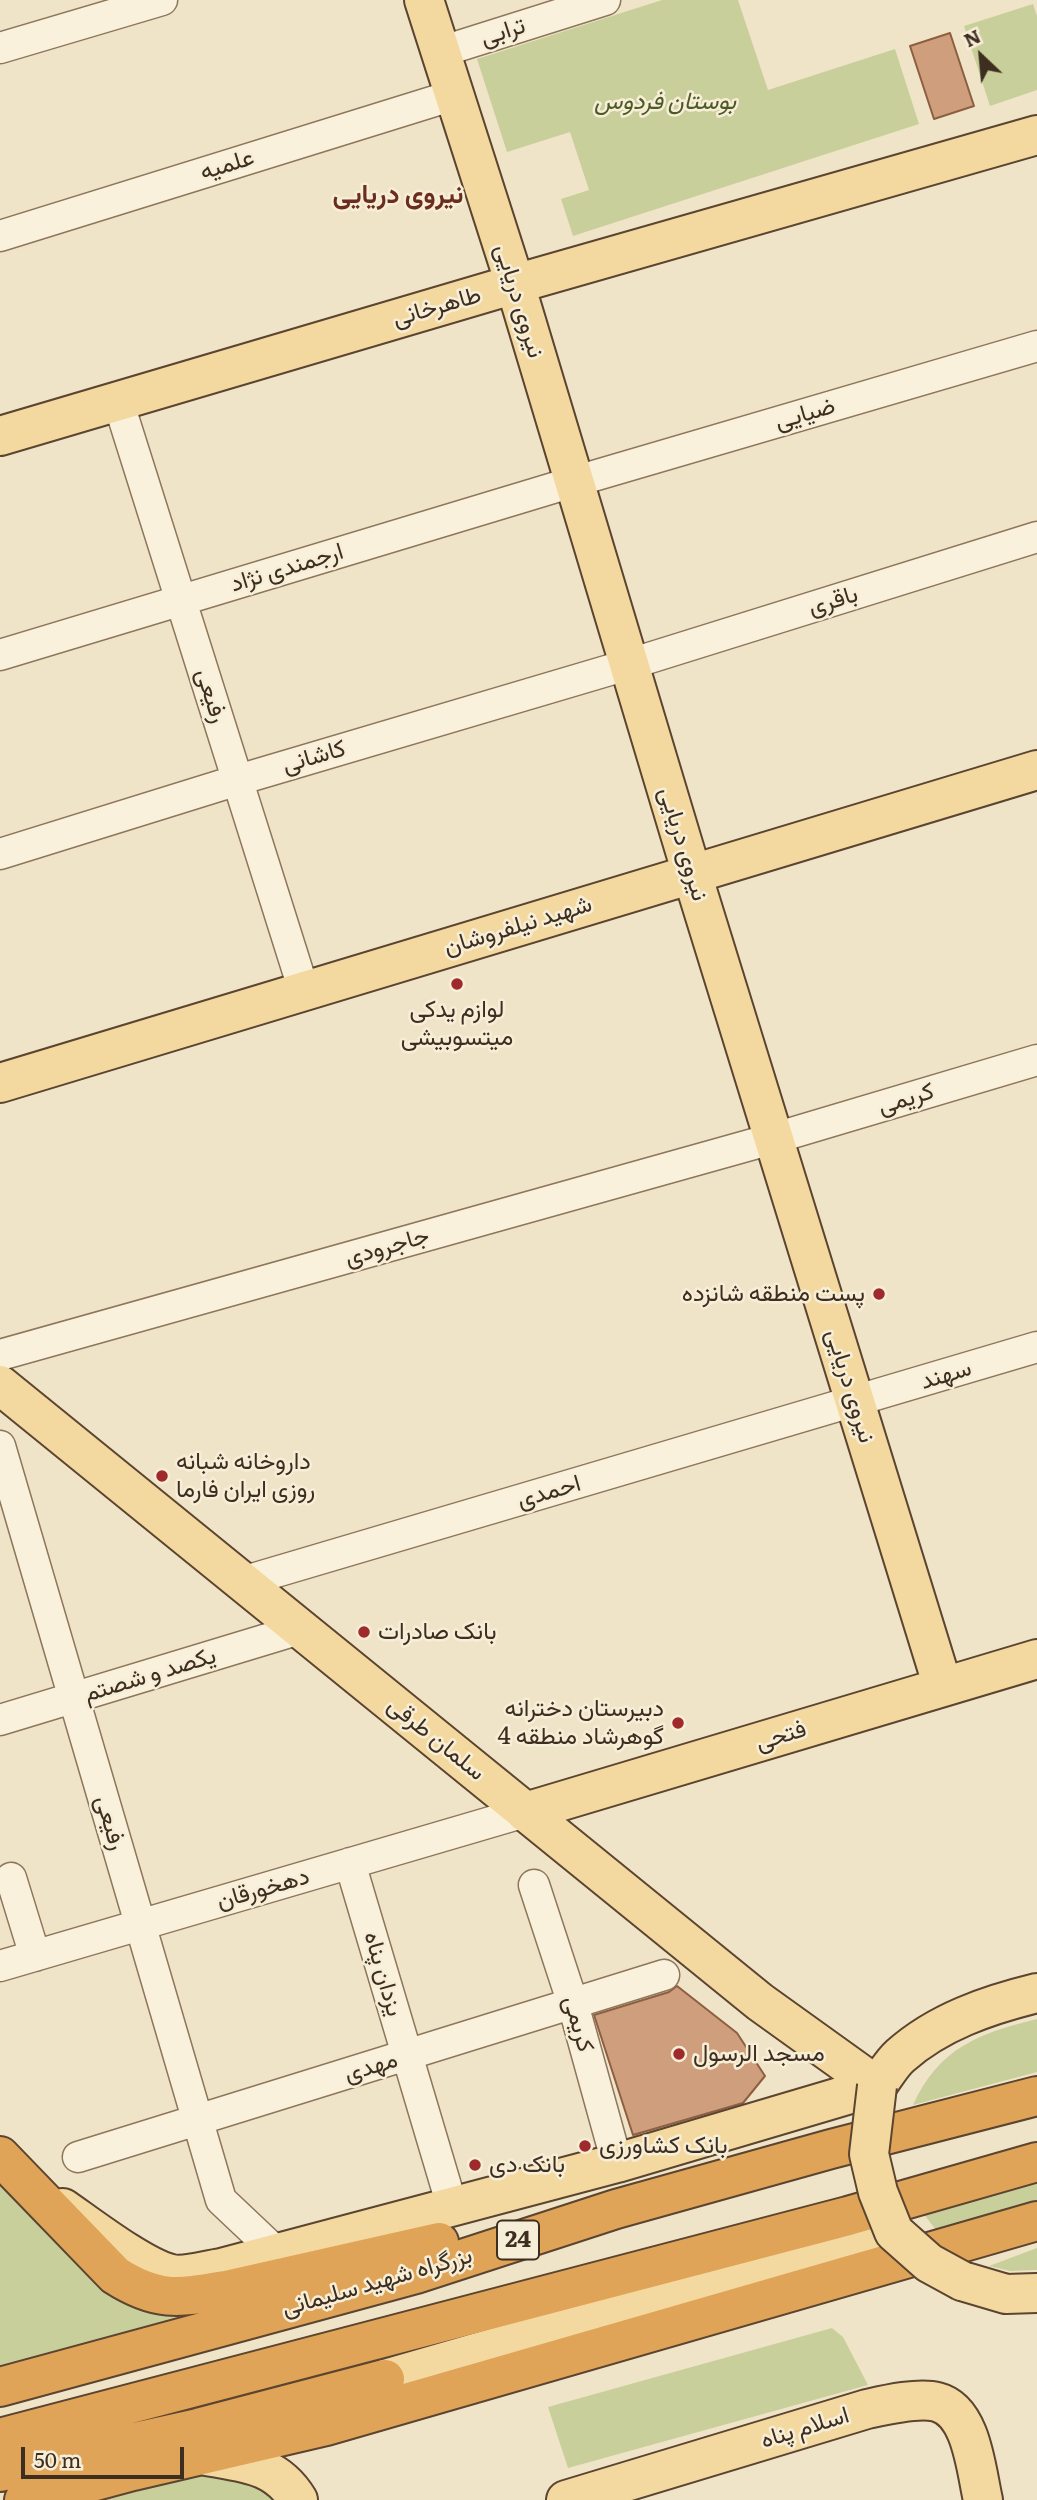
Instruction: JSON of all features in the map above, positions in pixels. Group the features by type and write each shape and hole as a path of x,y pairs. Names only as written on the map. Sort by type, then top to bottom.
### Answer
{"highway":[{"name":"بزرگراه شهید سلیمانی","path":"0,2387 416,2274 616,2209 831,2149 1037,2096"},
{"name":"24","path":"0,2438 848,2216 1037,2162"},
{"path":"10,2166 115,2275 137,2289 161,2297 194,2296 226,2290 455,2238 616,2209"},
{"path":"24,2500 133,2471 207,2456 326,2426 1037,2221"},
{"path":"0,2472 198,2428 385,2379"},
{"path":"0,2484 133,2471"}],"main road":[{"name":"نیروی دریایی","path":"424,0 515,284 692,874 943,1687"},
{"name":"طاهرخانی","path":"0,436 515,284 1037,135"},
{"name":"شهید نیلفروشان","path":"0,1083 1037,770"},
{"name":"سلمان طرقی","path":"0,1385 760,2002 877,2087"},
{"name":"فتحی","path":"525,1812 1037,1659"},
{"path":"1037,1993 964,2015 932,2033 899,2057 877,2087 869,2154 878,2192 894,2232 929,2263 962,2281 1006,2294 1037,2293"},
{"path":"10,2166 97,2232 156,2269 174,2275 221,2268 617,2163 877,2087"},
{"path":"385,2379 894,2232"},
{"name":"اسلام پناه","path":"566,2500 867,2410 897,2403 937,2402 959,2416 970,2440 983,2500"},
{"path":"207,2456 264,2468 280,2477 298,2500"}],"street":[{"path":"0,48 162,0"},
{"name":"ترابی","path":"440,52 605,0"},
{"name":"علمیه","path":"0,236 454,95"},
{"name":"ضیایی","path":"573,482 1037,346"},
{"name":"رفیعی","path":"118,401 304,991"},
{"name":"ارجمندی نژاد","path":"0,655 573,482"},
{"name":"باقری","path":"630,664 1037,537"},
{"name":"کاشانی","path":"0,854 238,780 630,664"},
{"name":"کریمی","path":"775,1138 1037,1060"},
{"name":"جاجرودی","path":"0,1355 775,1138"},
{"name":"سهند","path":"856,1402 1037,1347"},
{"name":"احمدی","path":"242,1582 856,1402"},
{"name":"رفیعی","path":"0,1446 4,1476 74,1698 221,2200 276,2252"},
{"name":"یکصد و شصتم","path":"0,1720 300,1629"},
{"name":"دهخورقان","path":"0,1966 525,1812"},
{"name":"یزدان پناه","path":"350,1863 452,2206"},
{"path":"11,1878 35,1956"},
{"name":"کریمی","path":"534,1885 573,2004 617,2163"},
{"name":"مهدی","path":"78,2158 664,1975"}],"green space":[{"name":"بوستان فردوس","path":"662,0 738,0 768,90 895,49 919,124 573,236 561,199 589,190 570,132 507,152 477,59"},
{"path":"1033,4 1037,16 1037,90 990,106 964,26"},
{"path":"1037,2019 1037,2072 913,2105 935,2069 948,2056 979,2037"},
{"path":"0,2178 129,2300 463,2247 0,2369"},
{"path":"1037,2180 1037,2219 936,2230 923,2213"},
{"path":"1037,2248 1037,2270 1010,2271 989,2266"},
{"path":"832,2328 843,2337 868,2385 568,2468 548,2407"},
{"path":"234,2471 284,2500 73,2500 191,2474"}],"building":[{"path":"950,33 974,106 934,119 910,46"},
{"name":"مسجد الرسول","path":"677,1986 737,2033 765,2076 743,2103 633,2135 594,2015 669,1992"}],"place":[{"name":"لوازم یدکی میتسوبیشی","path":"457,984"},
{"name":"پست منطقه شانزده","path":"879,1294"},
{"name":"داروخانه شبانه روزی ایران فارما","path":"162,1476"},
{"name":"بانک صادرات","path":"364,1632"},
{"name":"دبیرستان دخترانه گوهرشاد منطقه 4","path":"678,1723"},
{"name":"مسجد الرسول","path":"679,2054"},
{"name":"بانک کشاورزی","path":"585,2146"},
{"name":"بانک دی","path":"475,2165"}],"district":[{"name":"نیروی دریایی","path":"398,195"}]}
